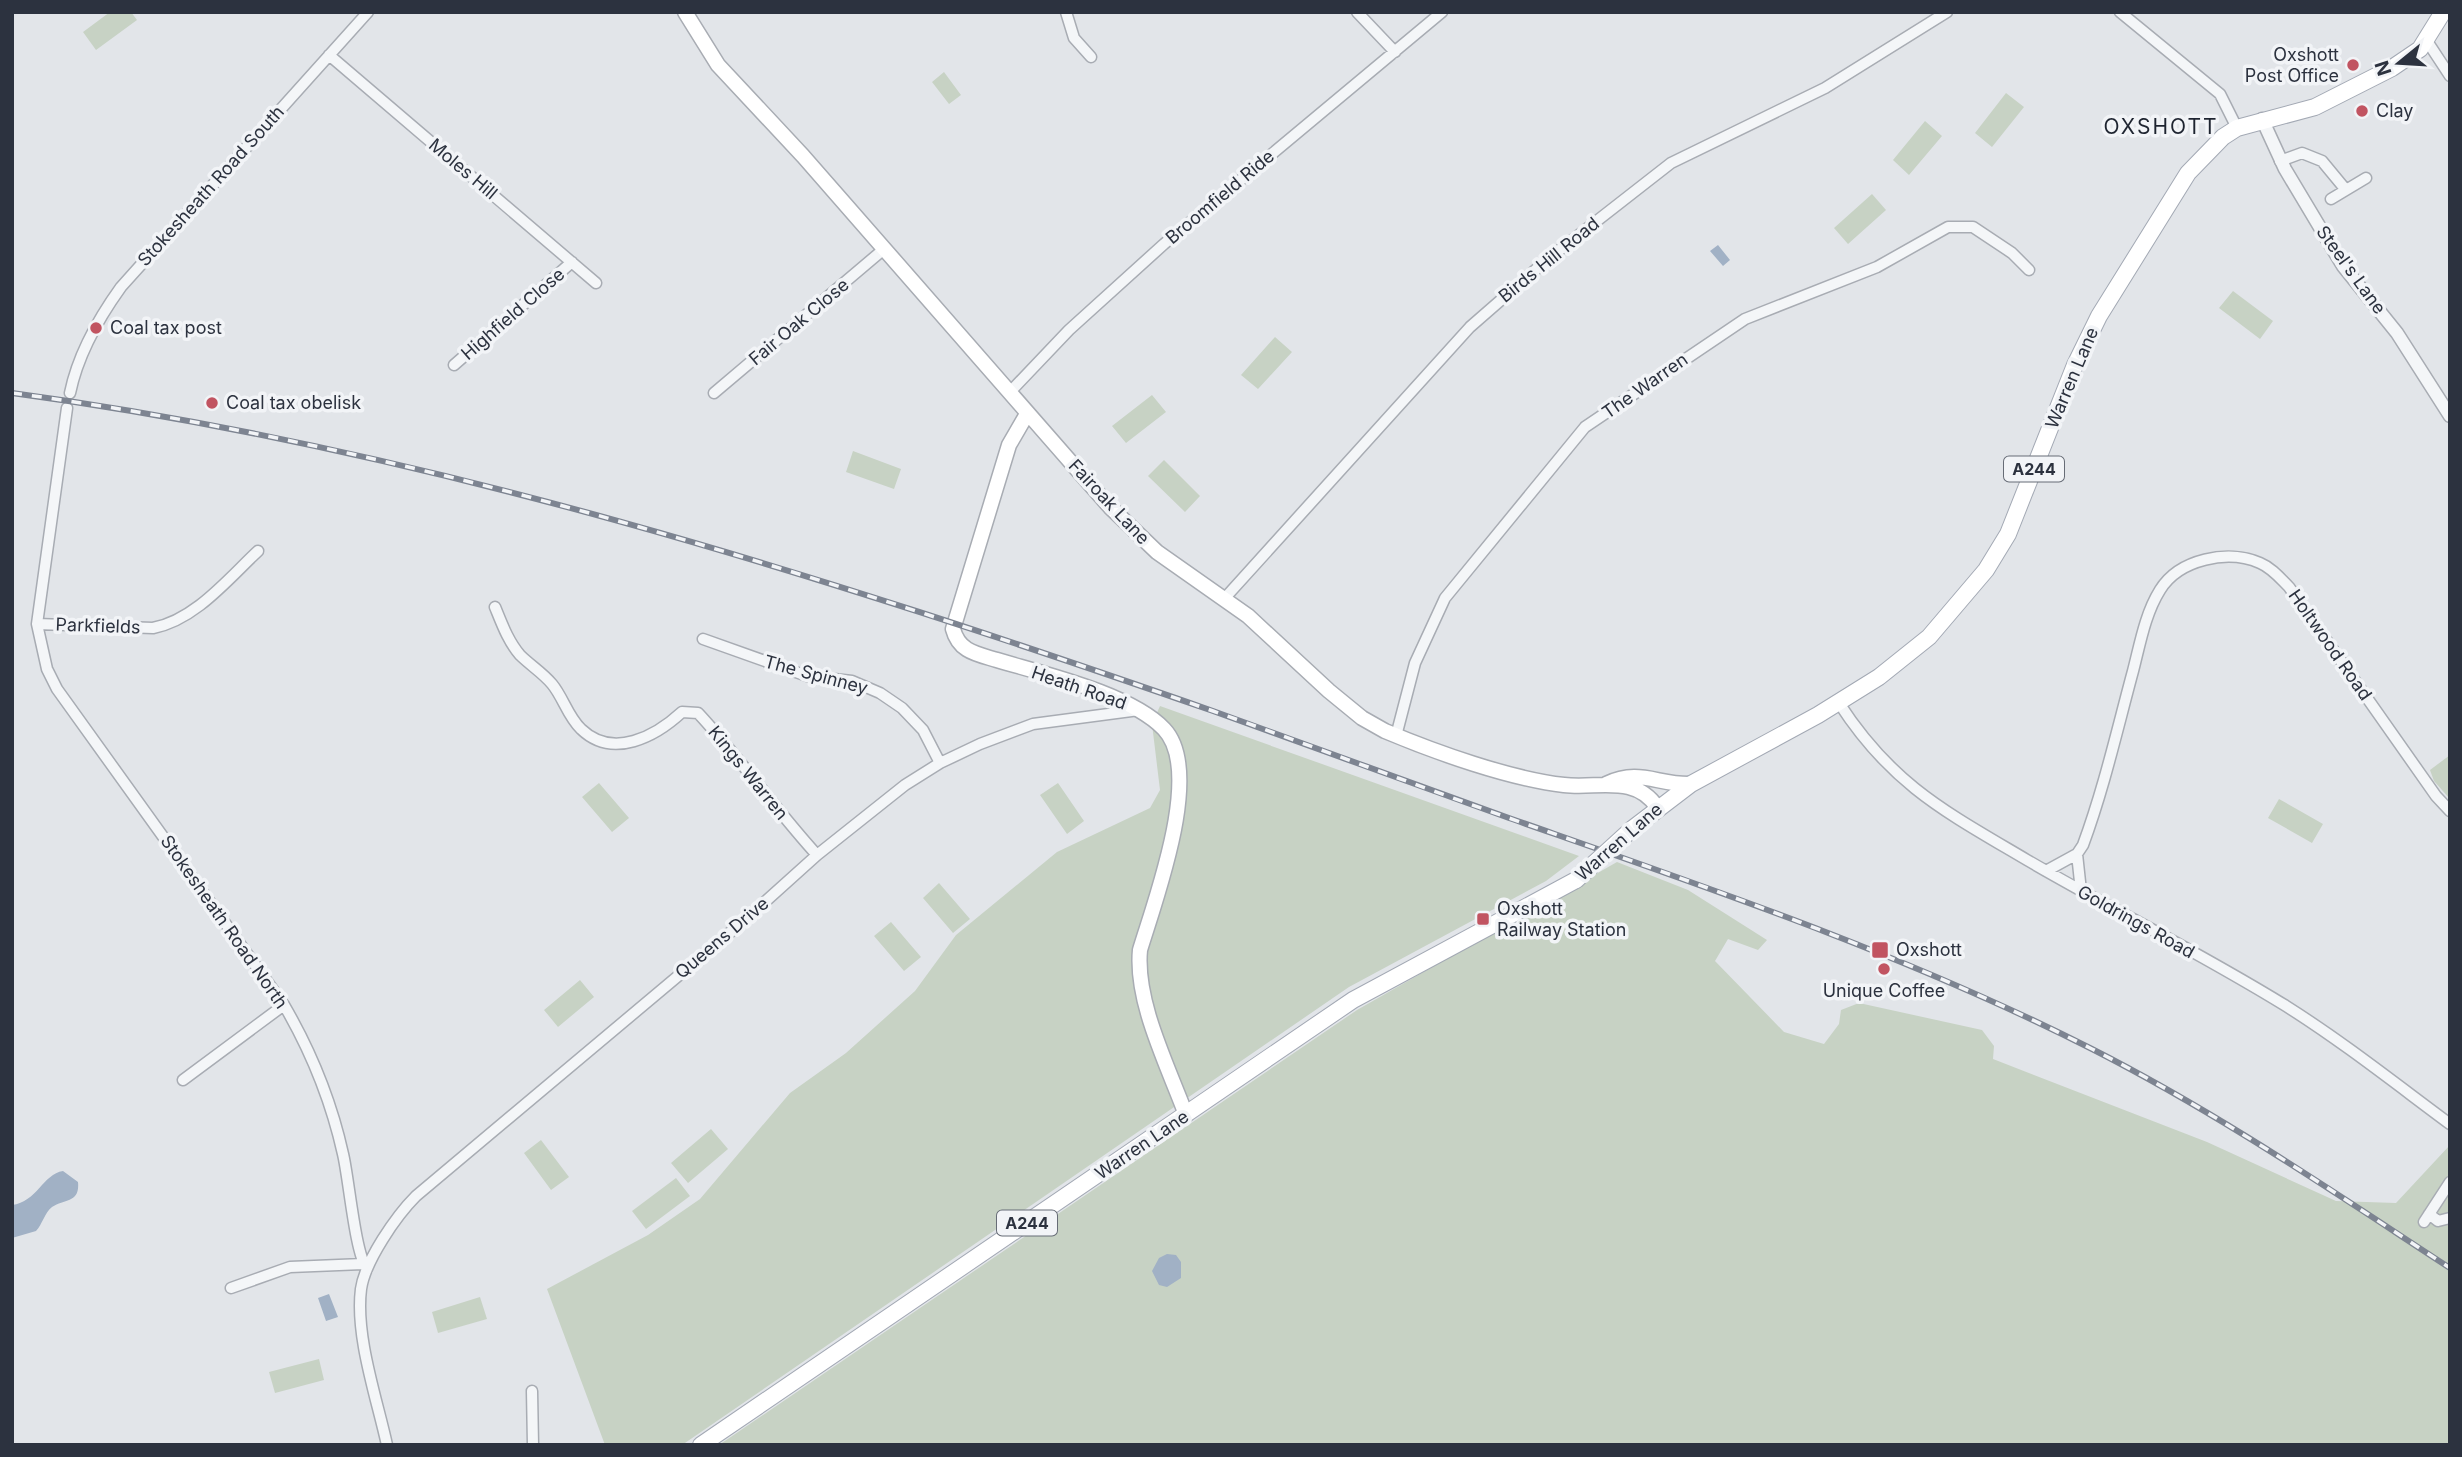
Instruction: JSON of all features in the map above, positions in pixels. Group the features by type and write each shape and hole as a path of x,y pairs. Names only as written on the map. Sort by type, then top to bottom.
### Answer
{"main road":[{"name":"Fairoak Lane","path":"685,12 718,65 1133,531 1167,560 1248,616 1362,719 1396,736 1539,782 1585,787 1605,784 1643,791 1657,807"},
{"name":"A244","path":"2236,128 2262,119 2300,112 2332,100 2392,68 2427,41 2443,12"},
{"name":"Warren Lane","path":"701,1445 1353,1000 1576,880 1657,807 1691,784 1839,703 1906,658 1986,570 2008,534 2075,365 2099,316 2188,173 2223,136 2236,128"},
{"name":"Heath Road","path":"1027,414 1009,445 953,629 956,638 968,652 1069,682 1140,710 1165,730 1174,746 1179,767 1178,817 1140,950 1139,966 1143,995 1186,1115"},
{"path":"1605,784 1631,775 1675,785 1691,784"}],"street":[{"name":"Stokesheath Road South","path":"70,393 74,373 95,326 121,287 369,12"},
{"path":"1066,12 1074,38 1091,57"},
{"path":"1357,12 1395,52"},
{"name":"Broomfield Ride","path":"1009,393 1112,290 1442,12"},
{"name":"Birds Hill Road","path":"1224,599 1470,327 1548,259 1671,163 1825,88 1947,12"},
{"path":"2120,12 2220,94 2236,128"},
{"path":"2427,41 2450,76"},
{"name":"Moles Hill","path":"330,55 596,283"},
{"name":"Steel's Lane","path":"2262,119 2280,161 2343,266 2398,333 2450,416"},
{"path":"2280,161 2302,153 2322,161 2346,190"},
{"path":"2331,199 2366,178"},
{"name":"The Warren","path":"1396,736 1415,663 1446,598 1585,427 1699,347 1745,319 1877,267 1948,227 1973,227 2012,253 2029,270"},
{"name":"Fair Oak Close","path":"714,393 884,249"},
{"name":"Highfield Close","path":"454,365 572,262"},
{"name":"Stokesheath Road North","path":"67,408 37,624 47,669 57,689 284,1005 318,1068 332,1110 365,1266 361,1296 364,1337 387,1445"},
{"name":"Parkfields","path":"37,624 153,628 168,625 185,616 257,551"},
{"name":"Holtwood Road","path":"2081,891 2077,855 2110,766 2152,605 2173,575 2214,558 2238,556 2262,564 2289,587 2436,796 2450,810"},
{"name":"Kings Warren","path":"495,607 509,640 558,691 581,729 611,744 628,743 662,731 682,712 698,713 735,752 759,789 817,855"},
{"name":"The Spinney","path":"703,639 807,676 852,681 880,693 901,708 923,730 940,763"},
{"name":"Goldrings Road","path":"1839,703 1865,741 1912,790 1938,809 2286,1006 2346,1046 2450,1124"},
{"name":"Queens Drive","path":"365,1266 402,1210 416,1196 746,919 817,855 905,785 940,763 1033,724 1140,710"},
{"path":"2046,871 2077,855"},
{"path":"183,1080 284,1005"},
{"path":"2450,1182 2426,1218 2438,1221 2450,1218"},
{"path":"231,1288 290,1267 365,1266"},
{"path":"532,1391 533,1445"}],"green space":[{"path":"110,12 131,12 137,20 96,50 83,32"},
{"path":"944,72 961,95 949,104 932,82"},
{"path":"2006,93 2024,107 1992,147 1975,133"},
{"path":"1925,121 1942,136 1909,175 1893,160"},
{"path":"1872,194 1886,210 1848,244 1834,228"},
{"path":"2233,291 2273,321 2260,339 2219,308"},
{"path":"1275,337 1292,352 1258,389 1241,375"},
{"path":"1152,395 1166,412 1126,443 1112,426"},
{"path":"853,451 901,469 894,489 846,472"},
{"path":"1164,460 1200,496 1185,512 1148,476"},
{"path":"1160,706 1579,856 1546,881 1349,987 682,1445 605,1445 547,1289 648,1235 700,1199 790,1093 846,1053 915,991 956,935 1057,852 1150,808 1160,790 1152,724"},
{"path":"2450,755 2450,799 2434,781 2430,770"},
{"path":"599,783 629,818 612,832 582,797"},
{"path":"1058,783 1084,821 1067,834 1040,795"},
{"path":"2279,799 2323,824 2312,843 2268,818"},
{"path":"1617,862 1688,890 1767,940 1758,950 1728,939 1715,961 1784,1032 1824,1044 1839,1024 1841,1010 1859,1003 1982,1030 1994,1046 1993,1059 2207,1142 2336,1201 2396,1203 2450,1145 2450,1445 719,1445 1357,1010"},
{"path":"939,883 970,919 953,933 923,898"},
{"path":"891,922 921,957 904,971 874,936"},
{"path":"580,980 594,997 558,1027 544,1010"},
{"path":"711,1129 728,1149 688,1183 671,1163"},
{"path":"541,1140 569,1177 551,1190 524,1153"},
{"path":"676,1178 690,1196 646,1229 632,1211"},
{"path":"480,1297 487,1319 438,1333 432,1312"},
{"path":"319,1359 324,1380 275,1393 269,1372"}],"water":[{"path":"1718,245 1730,260 1723,266 1710,251"},
{"path":"63,1171 78,1182 77,1194 52,1207 36,1231 12,1238 12,1205 28,1199 50,1177"},
{"path":"1167,1254 1176,1255 1181,1262 1181,1278 1167,1287 1159,1285 1152,1271 1159,1258"},
{"path":"329,1294 338,1317 326,1321 318,1298"}],"railway":[{"path":"12,393 166,417 318,447 470,482 770,565 1213,711 1657,870 1877,952 2092,1049 2230,1126 2450,1268"}],"place":[{"name":"Oxshott Post Office","path":"2353,65"},
{"name":"Clay","path":"2362,111"},
{"name":"Coal tax post","path":"96,328"},
{"name":"Coal tax obelisk","path":"212,403"},
{"name":"Oxshott Railway Station","path":"1483,919"},
{"name":"Oxshott","path":"1880,950"},
{"name":"Unique Coffee","path":"1884,969"}],"district":[{"name":"OXSHOTT","path":"2161,127"}]}
